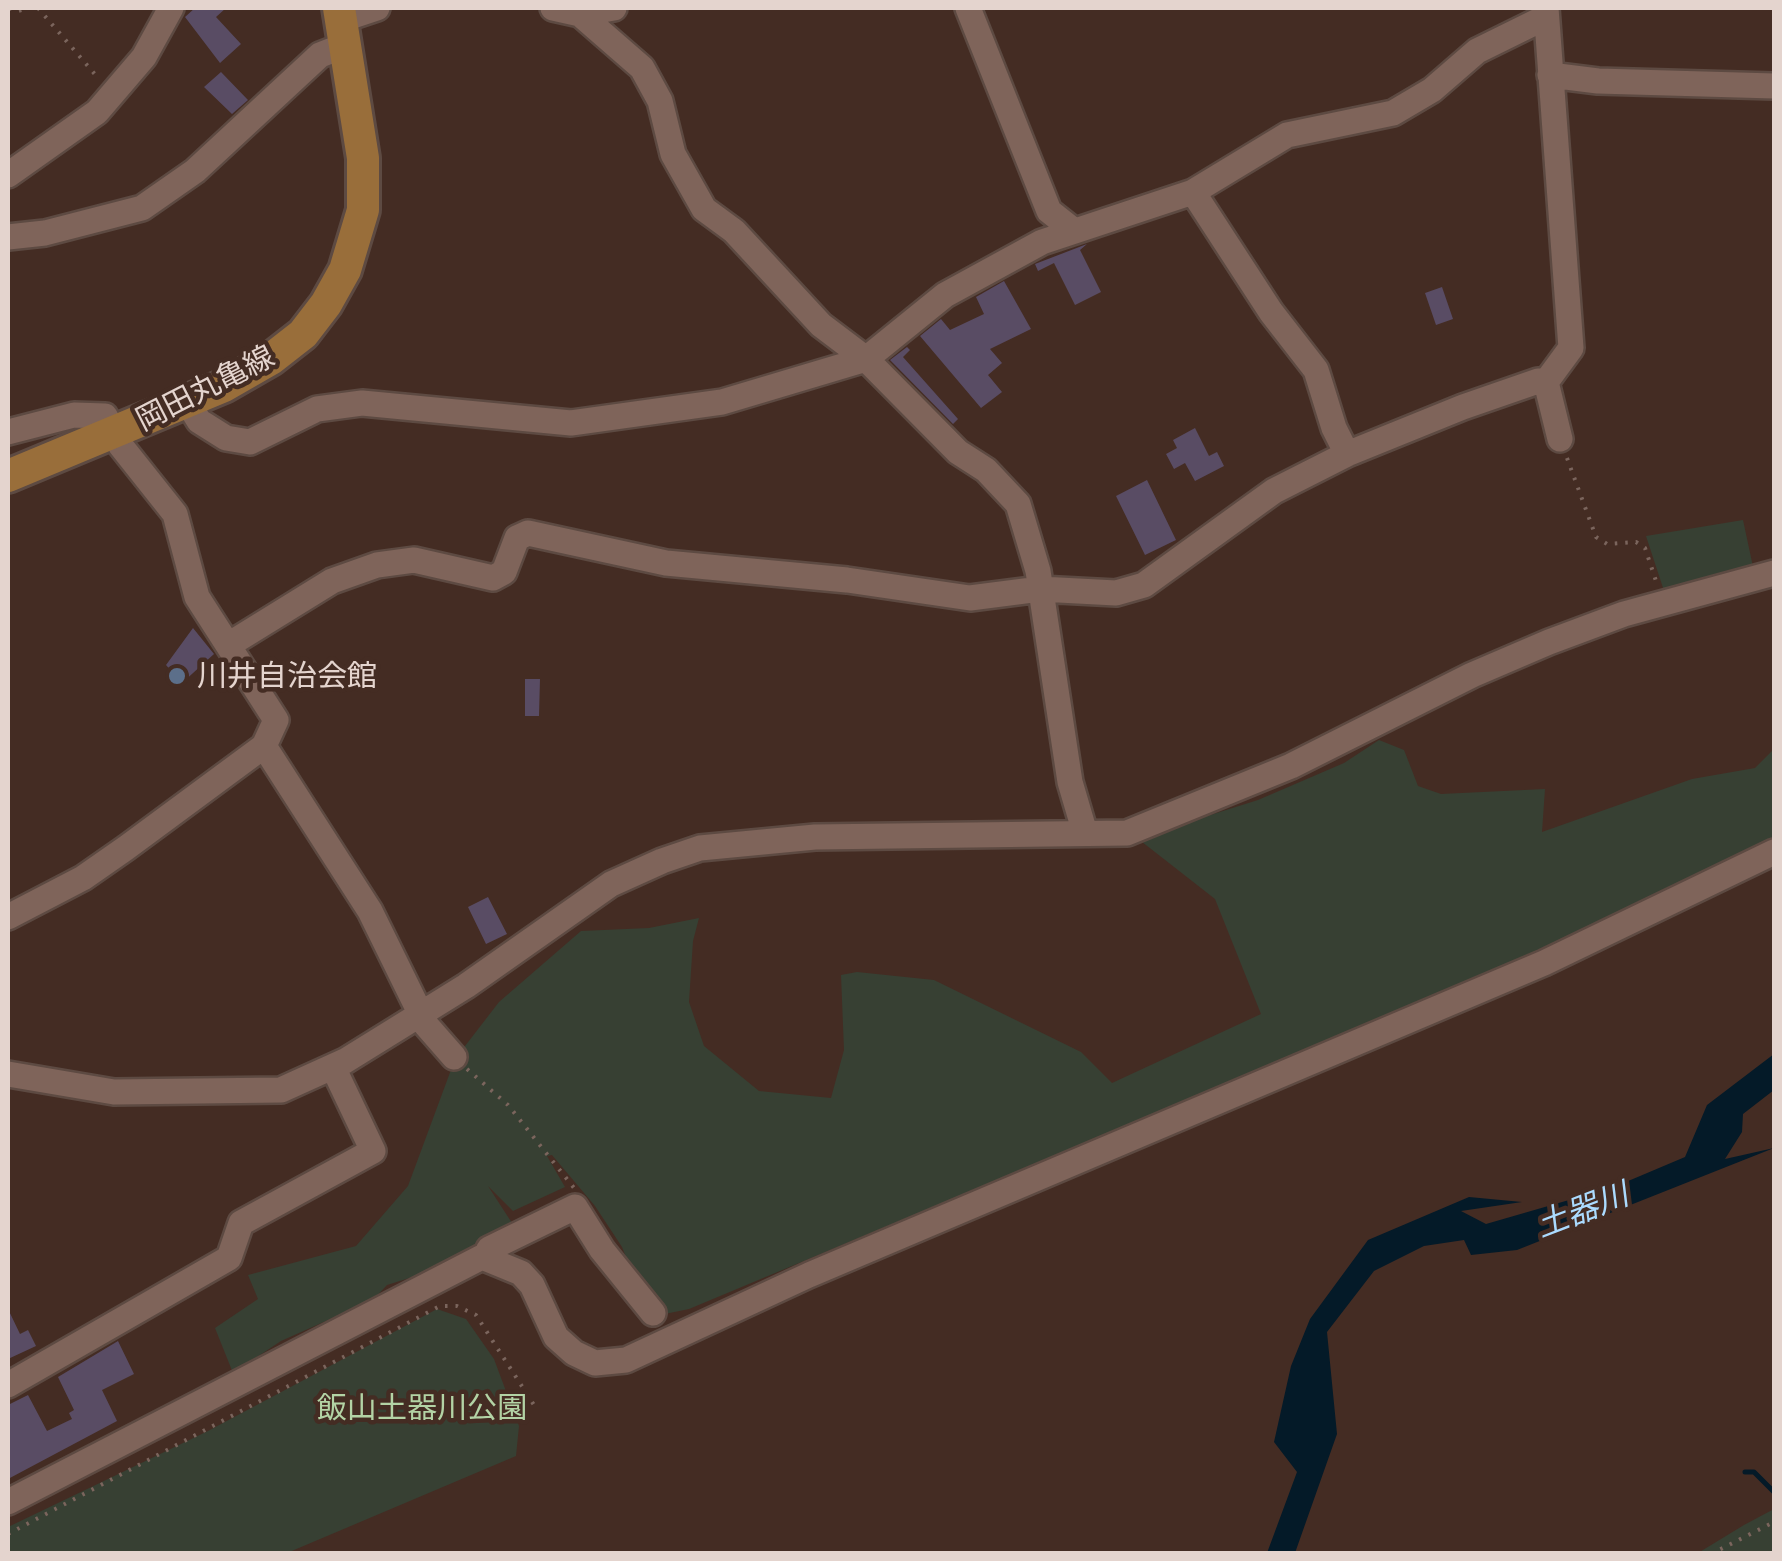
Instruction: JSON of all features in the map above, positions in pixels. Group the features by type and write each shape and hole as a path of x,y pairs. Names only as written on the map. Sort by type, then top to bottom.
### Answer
{"main road":[{"name":"岡田丸亀線","path":"8,476 188,403 271,359 302,334 345,270 363,210 363,175 341,24"}],"street":[{"path":"8,175 97,112 144,57 171,8"},
{"path":"8,237 44,233 142,208 195,171 320,55 341,24 377,8"},
{"path":"553,8 580,14 614,8"},
{"path":"968,8 1049,212 1073,230"},
{"path":"188,403 199,420 226,438 250,442 317,409 362,403 570,422 722,402 750,390 866,359 944,294 1073,230 1193,192 1287,135 1393,113 1432,90 1477,51 1546,12 1571,348 1546,382"},
{"path":"580,14 642,68 660,101 673,154 704,209 734,231 821,325 866,359 958,452 986,470 1018,504 1040,589 1067,765 1085,833"},
{"path":"1550,75 1598,81 1774,86"},
{"path":"1193,192 1271,312 1316,370 1334,428 1348,454"},
{"path":"230,644 332,581 377,565 414,560 493,578 504,572 517,538 528,533 666,563 847,580 970,598 1040,589 1116,593 1144,584 1274,491 1348,454 1482,401 1538,381 1546,382"},
{"path":"1546,382 1560,439"},
{"path":"8,432 105,416 175,514 197,597 276,720 264,746 83,878 8,917"},
{"path":"8,1074 114,1092 281,1090 333,1067 466,986 611,884 700,848 815,837 1128,833 1291,766 1485,669 1549,642 1663,603 1774,573"},
{"path":"264,746 370,911 426,1025 454,1057"},
{"path":"485,1258 520,1273 532,1285 556,1336 574,1353 595,1363 626,1360 809,1275 1544,963 1774,852"},
{"path":"8,1385 228,1258 241,1223 374,1151 333,1067"},
{"path":"8,1502 324,1335 485,1258 489,1249 575,1207 602,1250 653,1313"}],"path":[{"path":"10,8 15,12 29,8"},
{"path":"38,8 113,94"},
{"path":"1560,439 1596,538 1606,544 1636,542 1645,548 1663,603"},
{"path":"454,1057 508,1105 573,1185"},
{"path":"8,1534 440,1306 457,1306 476,1315 534,1404"},
{"path":"1711,1554 1774,1524"}],"green space":[{"path":"1743,520 1755,576 1666,597 1646,536"},
{"path":"1379,740 1404,750 1418,786 1441,794 1545,789 1542,832 1692,779 1755,768 1774,749 1774,837 1541,951 689,1309 650,1317 622,1247 595,1206 552,1155 547,1156 565,1187 513,1211 488,1186 512,1223 481,1250 454,1264 387,1285 373,1300 281,1341 233,1373 215,1328 258,1299 248,1275 356,1246 408,1186 455,1059 499,1002 581,931 649,928 699,918 693,941 689,1002 704,1046 759,1091 831,1098 844,1050 841,975 857,972 934,980 1081,1052 1112,1083 1261,1014 1215,899 1137,838 1258,800 1344,763"},
{"name":"飯山土器川公園","path":"437,1309 466,1319 494,1359 519,1426 516,1456 287,1553 8,1553 8,1527 208,1431"},
{"path":"1774,1509 1774,1553 1698,1553 1744,1525"}],"water":[{"name":"土器川","path":"1774,1054 1774,1090 1743,1114 1742,1132 1725,1159 1774,1148 1517,1250 1471,1255 1464,1240 1424,1246 1374,1271 1327,1332 1337,1434 1295,1553 1267,1553 1297,1472 1274,1442 1291,1366 1310,1319 1368,1240 1469,1197 1522,1202 1461,1211 1486,1224 1614,1187 1685,1157 1707,1105"}],"building":[{"path":"195,8 226,8 216,17 241,44 220,63 185,17"},
{"path":"221,72 248,100 232,114 204,87"},
{"path":"1087,244 1080,250 1101,292 1075,305 1054,263 1038,271 1035,264"},
{"path":"1004,281 1031,329 990,349 1002,363 988,375 1002,392 981,408 920,336 941,319 950,330 984,314 976,297"},
{"path":"1442,287 1453,319 1436,325 1425,293"},
{"path":"907,347 910,350 903,357 958,419 953,424 890,360"},
{"path":"1195,428 1209,456 1217,452 1224,466 1195,481 1185,463 1174,469 1166,454 1177,448 1173,440"},
{"path":"1147,480 1176,540 1145,555 1116,496"},
{"path":"193,628 214,654 182,683 166,665"},
{"path":"525,679 540,679 539,716 525,716"},
{"path":"488,897 507,934 486,944 468,907"},
{"path":"8,1309 20,1334 28,1330 36,1346 8,1359"},
{"path":"118,1341 134,1374 102,1390 117,1421 8,1479 8,1405 28,1395 47,1431 72,1419 69,1413 74,1410 58,1377"}],"waterway":[{"path":"1745,1472 1754,1472 1774,1492"}],"place":[{"name":"川井自治会館","path":"177,676"}]}
